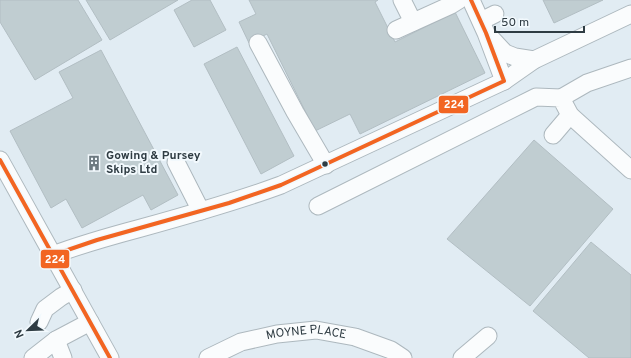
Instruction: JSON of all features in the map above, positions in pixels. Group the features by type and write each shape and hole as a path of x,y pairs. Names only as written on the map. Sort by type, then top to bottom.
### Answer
{"street":[{"path":"402,0 413,22"},
{"path":"396,30 459,0"},
{"path":"471,0 487,23 504,53 514,57 534,60"},
{"path":"53,255 74,247 201,211 281,186 504,81 534,60 631,14"},
{"path":"487,23 504,81"},
{"path":"258,43 295,112 326,164"},
{"path":"318,206 536,97 561,98 587,83 631,68"},
{"path":"561,98 570,115 631,170"},
{"path":"553,135 570,115"},
{"path":"0,160 110,358"},
{"path":"176,162 201,211"},
{"path":"39,322 45,309 60,297 73,290"},
{"path":"33,358 56,340 90,322"},
{"name":"MOYNE PLACE","path":"208,358 242,342 277,334 316,330 355,337 391,350 403,358"},
{"path":"462,358 488,336"},
{"path":"56,340 62,358"}],"building":[{"path":"0,0 78,0 102,40 35,80 0,22"},
{"path":"86,0 178,0 110,40"},
{"path":"192,0 210,0 226,30 194,47 174,10"},
{"path":"249,0 378,0 375,2 395,42 455,12 485,73 360,134 350,114 315,131 267,34 249,43 239,22 256,14"},
{"path":"543,0 603,0 554,23"},
{"path":"237,47 294,156 261,174 204,64"},
{"name":"Gowing & Pursey Skips Ltd","path":"101,50 178,195 151,210 143,195 82,228 66,199 51,208 10,131 73,98 59,72"},
{"path":"534,140 613,209 530,306 447,239"},
{"path":"591,242 631,275 631,358 589,358 533,311"}],"transit line":[{"name":"224","path":"53,255 97,240 229,203 281,185 504,81 486,33 471,0"},
{"name":"224","path":"0,160 110,358"}],"place":[{"name":"Gowing & Pursey Skips Ltd","path":"94,163"}]}
